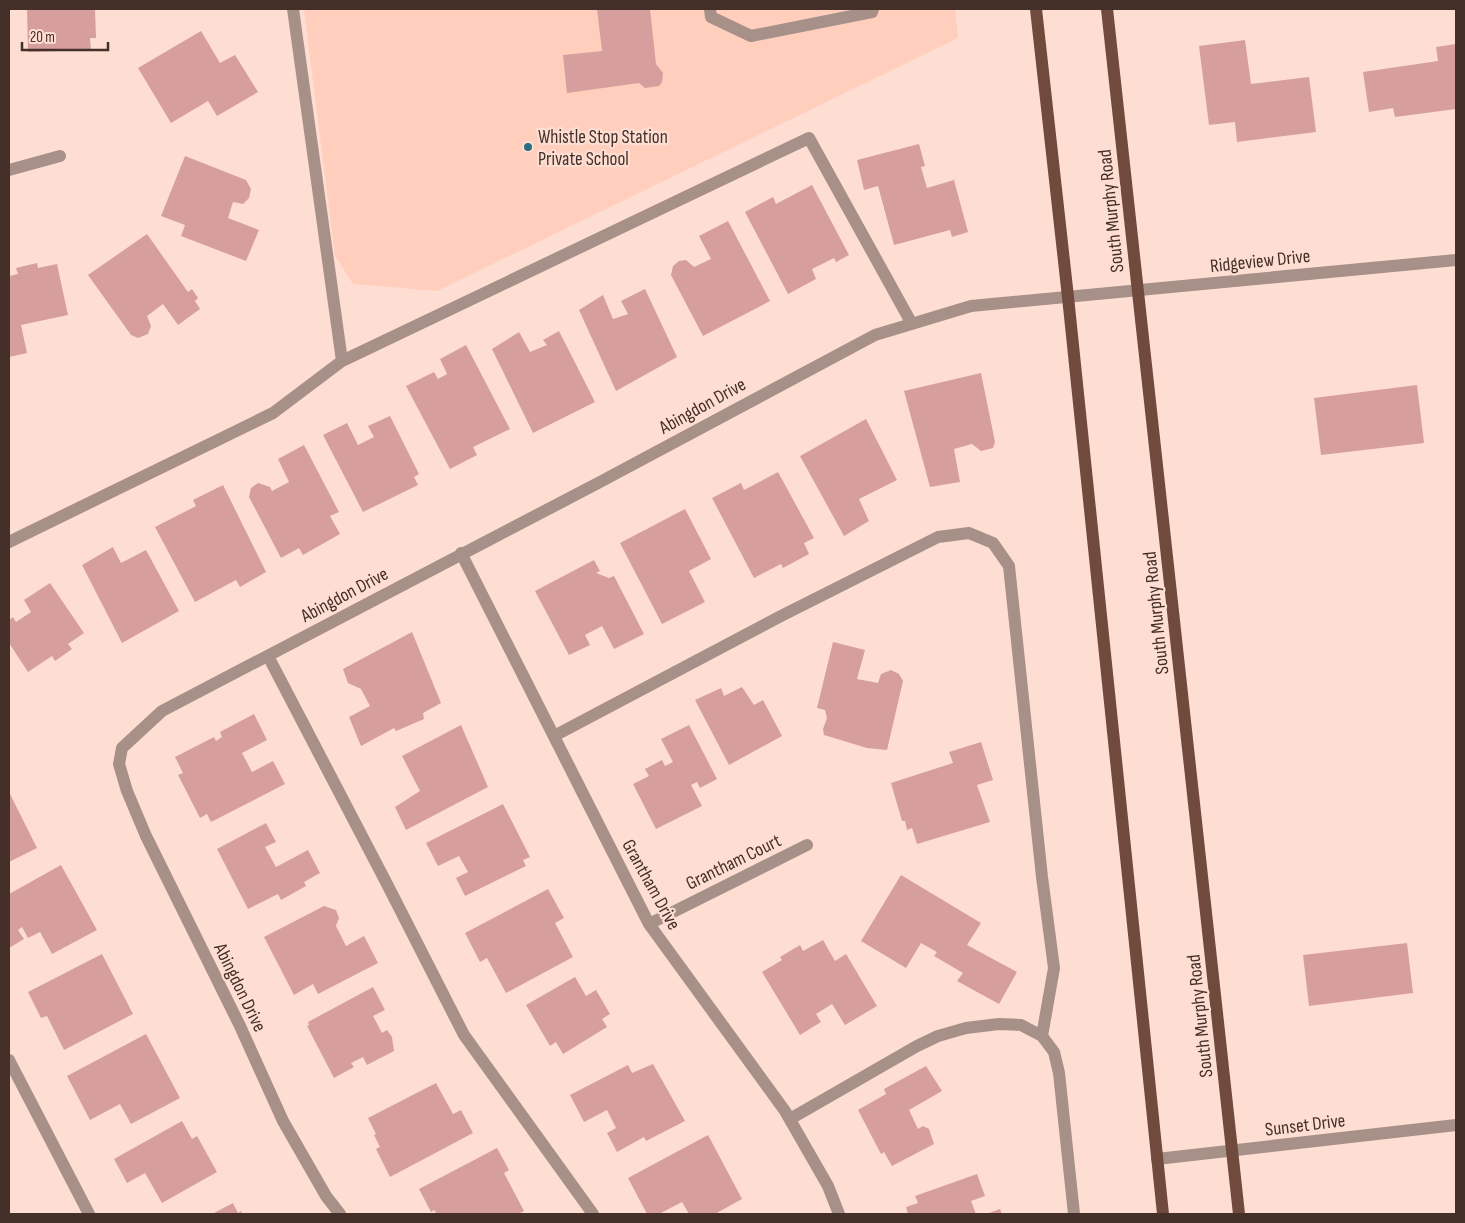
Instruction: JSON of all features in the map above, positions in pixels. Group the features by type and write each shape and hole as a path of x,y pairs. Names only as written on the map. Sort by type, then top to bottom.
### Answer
{"main road":[{"path":"1036,9 1068,297 1163,1214"},
{"name":"South Murphy Road","path":"1106,9 1239,1214"}],"street":[{"path":"293,9 342,361"},
{"path":"710,9 711,17 751,36 872,12 873,9"},
{"path":"9,542 273,414 342,361 809,138 912,324"},
{"path":"9,170 60,156"},
{"name":"Ridgeview Drive","path":"1068,297 1456,260"},
{"name":"Abingdon Drive","path":"340,1214 326,1196 282,1120 240,1026 146,836 119,764 122,748 162,711 600,482 806,370 875,335 971,306 1068,297"},
{"path":"554,736 789,612 938,537 970,534 994,543 1009,566 1042,878 1054,968 1042,1036"},
{"name":"Grantham Drive","path":"461,553 649,924 790,1119 828,1186 839,1214"},
{"path":"268,656 388,884 464,1035 530,1130 593,1214"},
{"name":"Grantham Court","path":"649,924 807,845"},
{"path":"790,1119 938,1036 966,1028 999,1024 1021,1026 1042,1036 1054,1052 1059,1073 1074,1214"},
{"path":"9,1060 89,1214"},
{"name":"Sunset Drive","path":"1157,1159 1456,1126"}],"shaded area":[{"name":"Whistle Stop Station Private School","path":"304,9 955,9 958,38 437,291 353,284 335,256"}],"building":[{"path":"27,9 95,9 96,38 90,38 91,50 28,52"},
{"path":"597,9 650,9 656,64 663,73 662,82 659,86 645,88 639,83 567,93 563,55 602,51"},
{"path":"201,31 220,63 235,55 258,92 217,116 208,101 171,123 138,68"},
{"path":"1245,40 1251,84 1309,77 1316,132 1237,142 1235,122 1209,125 1199,46"},
{"path":"1456,44 1456,109 1395,117 1393,108 1369,112 1363,72 1438,61 1436,47"},
{"path":"919,144 925,166 921,167 927,188 954,180 968,232 952,237 950,230 894,245 878,186 864,190 857,160"},
{"path":"185,156 246,180 251,189 249,198 243,204 233,202 228,218 259,230 246,261 181,236 185,225 161,216"},
{"path":"812,185 849,255 836,262 834,258 812,269 816,279 788,294 745,212 773,197 776,204"},
{"path":"728,221 770,301 703,336 671,275 673,266 679,261 686,260 694,267 711,259 699,236"},
{"path":"147,234 188,292 192,289 198,298 195,301 200,309 178,325 163,304 147,316 151,326 148,334 138,338 131,335 88,275"},
{"path":"37,263 38,268 57,264 68,315 21,325 27,353 9,357 9,276 18,274 16,268"},
{"path":"645,289 677,357 616,391 579,310 603,295 613,319 628,314 621,301"},
{"path":"559,331 595,402 533,433 492,349 519,332 530,352 547,345 543,340"},
{"path":"466,345 510,429 473,447 477,455 450,469 406,386 434,372 438,379 447,374 440,359"},
{"path":"981,373 995,442 993,448 981,451 972,444 954,449 960,482 930,487 904,391"},
{"path":"1417,385 1424,443 1321,455 1314,398"},
{"path":"390,416 419,474 414,477 418,485 363,512 323,435 347,423 358,445 374,437 368,426"},
{"path":"866,419 897,480 859,499 869,521 844,536 800,456"},
{"path":"304,445 339,512 330,516 340,534 303,555 299,548 281,558 249,497 251,488 258,483 270,487 272,491 289,482 278,459"},
{"path":"778,472 814,538 804,543 809,554 783,568 781,564 754,578 712,498 741,483 744,490"},
{"path":"223,485 266,572 240,587 236,580 195,602 155,527 196,506 193,500"},
{"path":"685,509 711,559 689,571 705,602 662,624 620,543"},
{"path":"113,547 121,563 146,550 179,611 122,643 82,565"},
{"path":"594,560 600,571 596,573 609,578 614,576 644,634 614,649 602,626 585,635 590,645 569,655 535,591"},
{"path":"50,583 84,633 68,644 72,649 55,661 52,656 28,672 9,643 9,620 13,617 16,622 31,612 24,600"},
{"path":"412,632 441,703 423,713 424,719 396,731 394,728 361,746 349,717 370,706 361,689 348,683 343,669"},
{"path":"833,642 865,650 857,679 878,683 881,674 891,670 899,674 903,681 887,750 867,748 824,735 823,729 827,718 825,710 817,708"},
{"path":"742,687 754,705 763,700 782,736 729,765 695,700 721,688 724,696"},
{"path":"254,714 267,740 242,753 252,772 273,761 285,784 211,822 207,814 200,818 178,775 183,773 175,757 214,737 216,741 222,737 220,732"},
{"path":"461,725 488,787 406,830 395,807 420,791 402,756"},
{"path":"689,725 717,779 700,788 697,782 691,785 702,806 656,829 633,784 649,776 645,769 662,760 665,766 673,762 661,739"},
{"path":"981,742 993,780 977,785 990,822 917,844 912,828 907,830 905,821 902,821 891,783 953,763 949,752"},
{"path":"9,792 37,848 9,862"},
{"path":"503,804 530,857 523,860 526,866 465,896 456,878 468,872 459,856 438,866 426,843"},
{"path":"266,823 276,842 265,847 276,867 308,850 320,873 304,882 306,886 281,900 278,894 248,909 217,849"},
{"path":"61,865 97,930 52,954 40,932 28,938 22,927 18,930 24,939 9,948 9,894"},
{"path":"901,875 981,923 967,945 1017,972 999,1004 957,981 963,973 934,956 937,952 921,943 906,968 861,941"},
{"path":"548,889 564,918 555,923 573,957 506,993 487,958 480,962 465,933"},
{"path":"324,906 336,910 339,918 336,926 346,946 364,936 378,963 318,994 313,984 294,995 264,937"},
{"path":"823,940 835,961 846,954 877,1006 845,1025 832,1004 816,1014 821,1022 800,1035 762,972 782,960 780,957 800,945 803,951"},
{"path":"1407,943 1413,993 1309,1006 1303,955"},
{"path":"102,954 133,1014 64,1050 47,1016 41,1018 28,992"},
{"path":"575,977 586,996 596,990 610,1014 602,1019 607,1027 563,1054 556,1042 550,1046 526,1005"},
{"path":"373,987 385,1010 373,1016 382,1033 387,1030 392,1037 394,1051 367,1065 363,1057 351,1063 354,1067 334,1078 307,1026 309,1025 308,1022"},
{"path":"146,1034 180,1098 131,1124 120,1104 90,1120 67,1076"},
{"path":"653,1064 685,1121 646,1141 644,1137 617,1152 607,1133 616,1128 607,1110 584,1122 570,1095 628,1065 632,1073"},
{"path":"926,1066 942,1091 909,1110 918,1129 923,1126 929,1129 934,1144 892,1166 884,1152 881,1154 858,1110 886,1094 884,1089"},
{"path":"436,1083 453,1114 461,1110 473,1133 390,1177 376,1149 380,1147 368,1118"},
{"path":"182,1121 192,1139 197,1136 217,1172 162,1203 145,1173 127,1183 114,1159"},
{"path":"708,1135 742,1199 715,1214 689,1214 682,1202 659,1214 647,1214 628,1178"},
{"path":"497,1148 509,1170 504,1173 524,1211 518,1214 437,1214 434,1210 431,1212 419,1189"},
{"path":"977,1174 985,1196 971,1201 976,1214 908,1214 906,1207 918,1203 915,1196"},
{"path":"233,1203 238,1213 241,1211 242,1214 212,1214"},
{"path":"1000,1209 1002,1214 986,1214"}],"place":[{"name":"Whistle Stop Station Private School","path":"528,147"}]}
